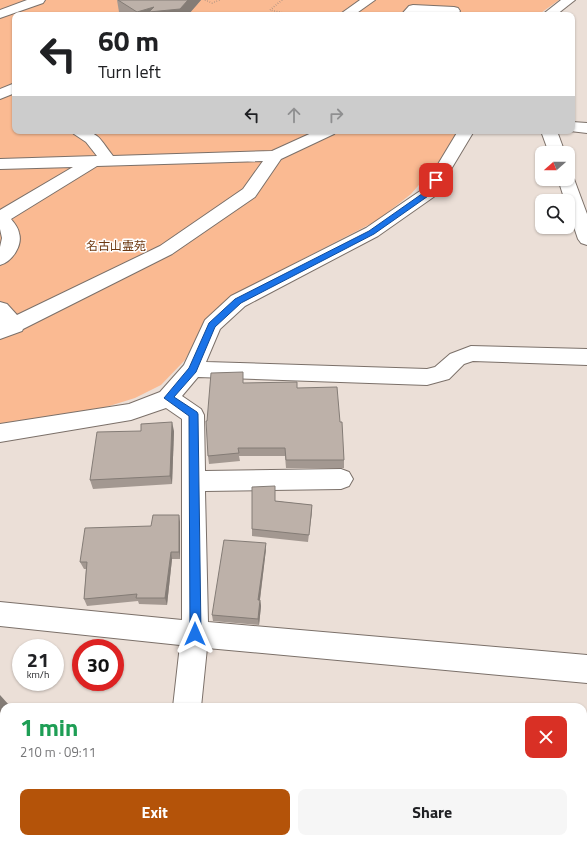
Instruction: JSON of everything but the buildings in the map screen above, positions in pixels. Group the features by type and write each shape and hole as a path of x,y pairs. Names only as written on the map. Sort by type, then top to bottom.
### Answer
{"street":[{"path":"0,14 39,0"},
{"path":"350,12 369,0"},
{"path":"552,12 569,0"},
{"path":"402,1 410,12 456,10"},
{"path":"23,5 33,12"},
{"path":"0,95 12,89"},
{"path":"575,127 587,128"},
{"path":"84,134 92,139 109,162"},
{"path":"0,164 275,156 323,134"},
{"path":"0,433 131,412 168,398 193,369 212,325 238,301 372,232 429,192 464,134"},
{"path":"550,134 554,146"},
{"path":"0,308 8,329 166,250 249,193 275,156"},
{"path":"0,259 10,247 12,236 8,225 0,218 92,162"},
{"path":"568,186 587,239"},
{"path":"193,369 427,377 442,373 457,359 470,353 587,357"},
{"path":"168,398 194,414 195,634 187,703"},
{"path":"194,481 341,479"},
{"path":"0,614 195,634 587,669"}],"path":[{"path":"205,0 212,3 220,0"},
{"path":"279,12 270,10 282,0"}],"green space":[{"name":"名古山霊苑","path":"0,0 559,0 542,12 12,12 12,134 459,134 452,147 411,194 378,220 295,263 208,316 185,360 161,385 135,398 90,412 15,421 0,426"}],"route":[{"path":"195,634 194,414 168,398 193,369 212,325 238,301 372,232 429,192 436,180"}]}
